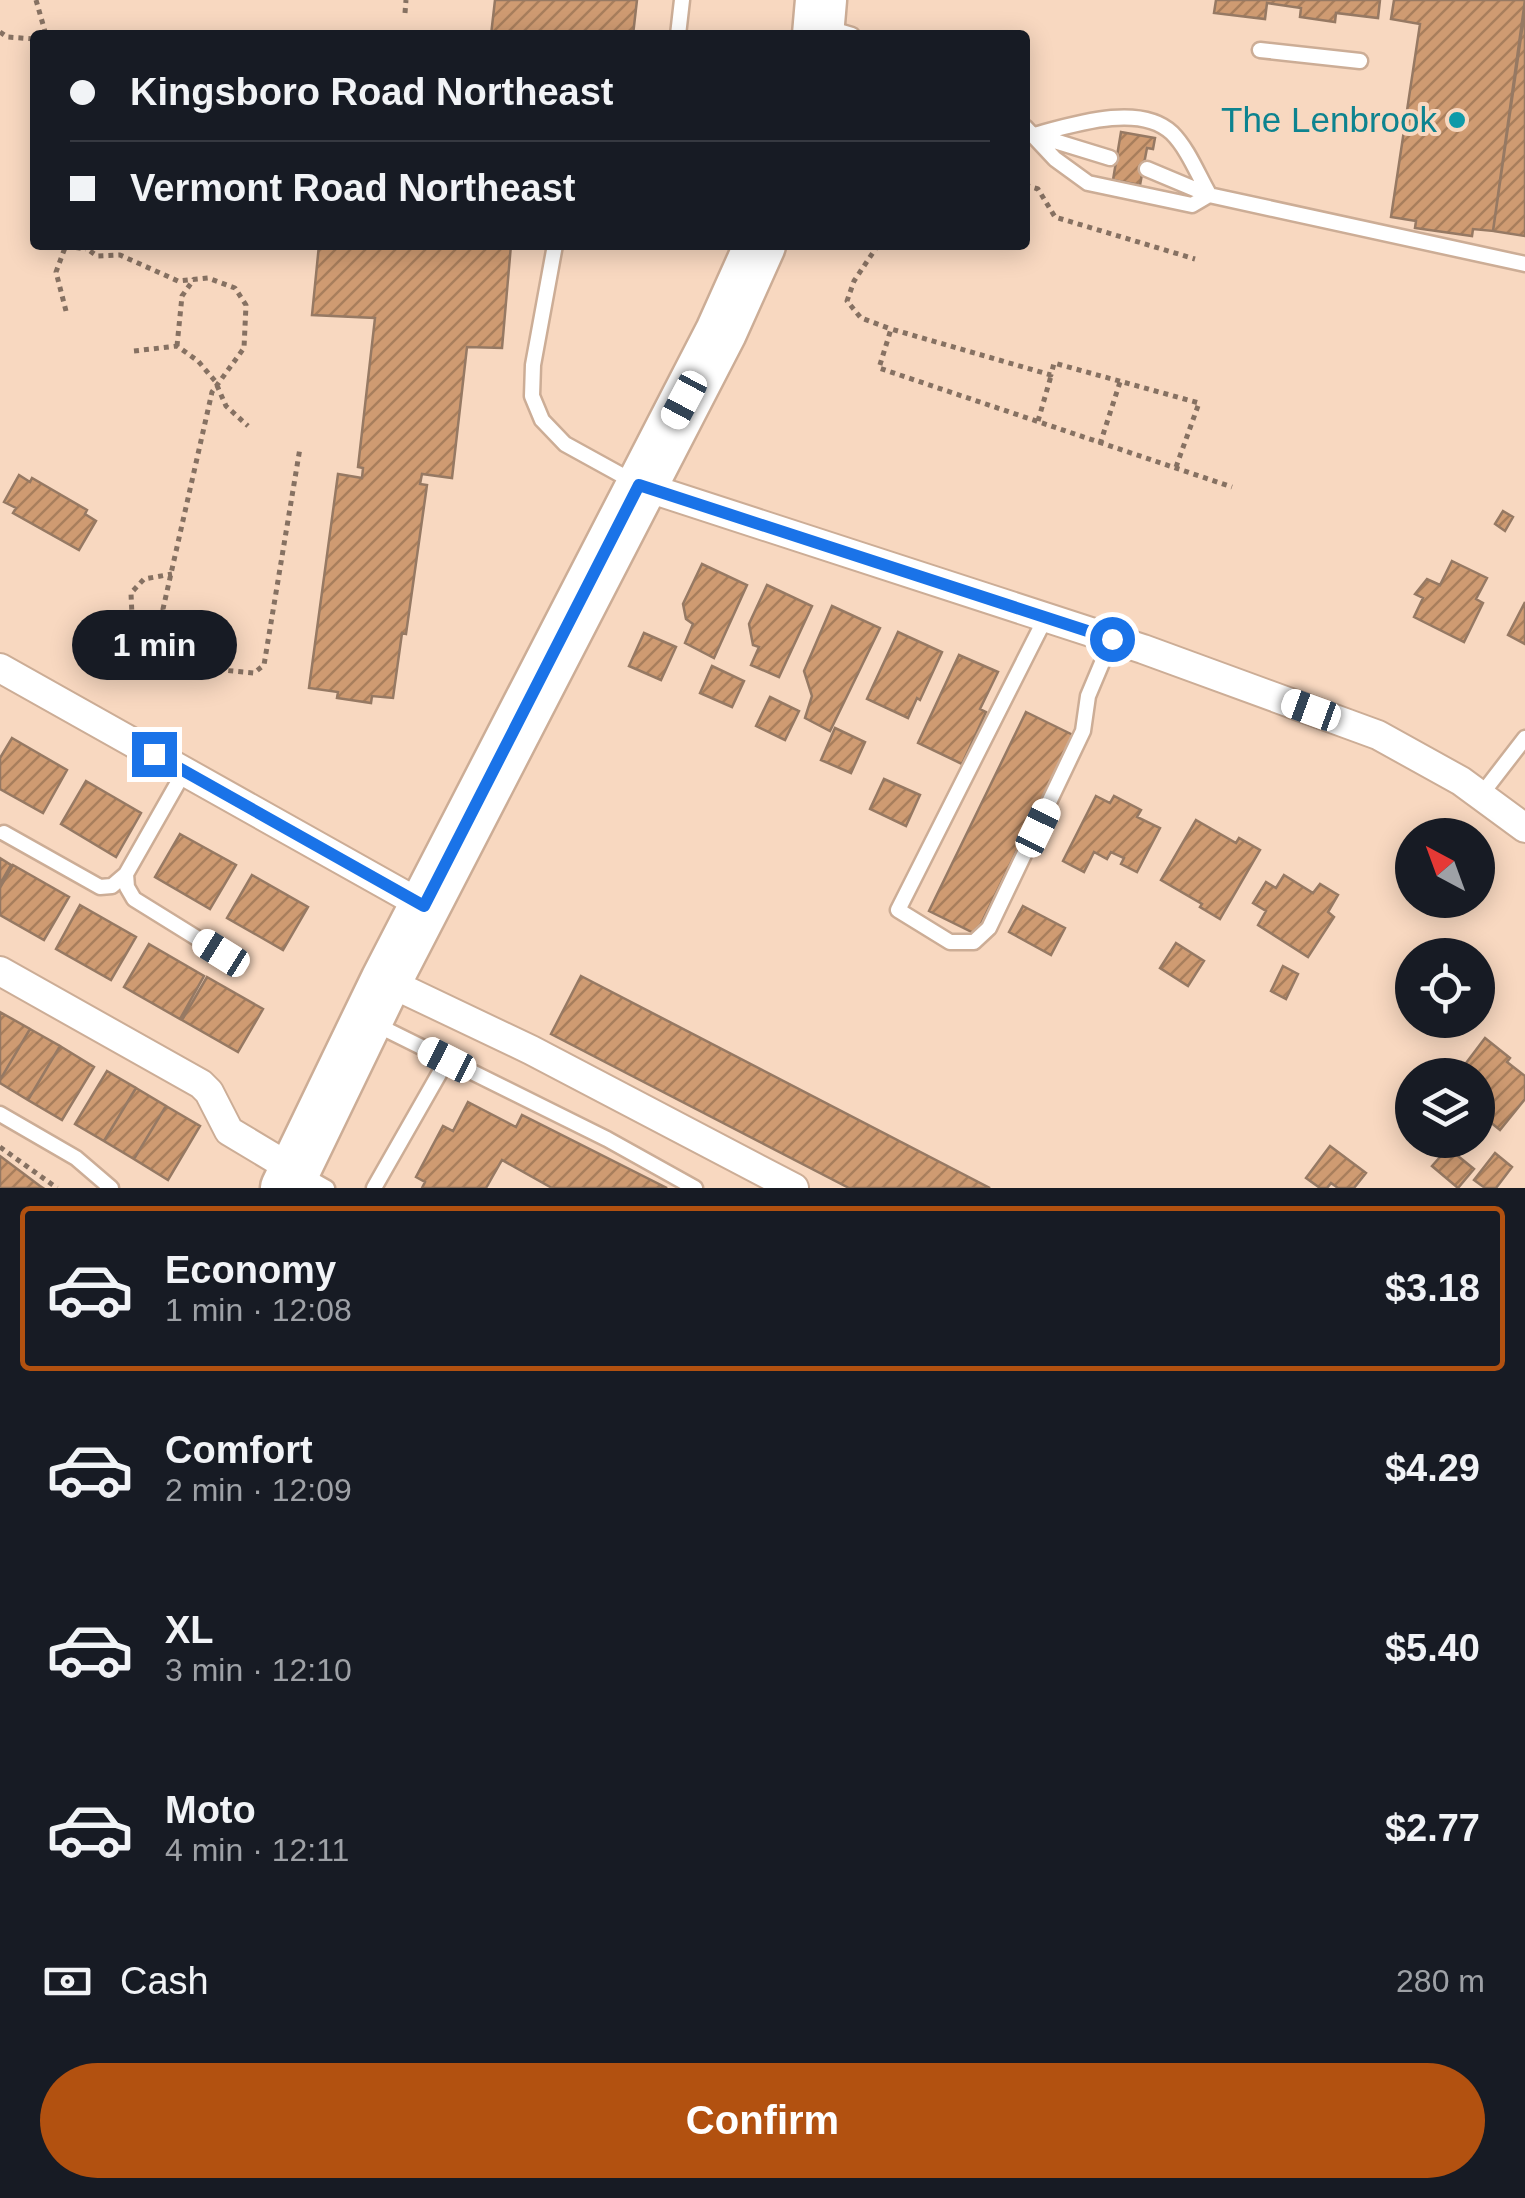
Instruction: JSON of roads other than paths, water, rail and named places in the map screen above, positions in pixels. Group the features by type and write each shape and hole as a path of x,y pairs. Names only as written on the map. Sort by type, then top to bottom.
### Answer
{"highway":[{"path":"302,1182 376,1000 720,332 758,250"}],"street":[{"path":"639,485 1112,639 1378,735 1462,781 1525,828"},
{"path":"0,668 424,906"},
{"path":"0,971 201,1084 229,1131 302,1182"},
{"path":"376,1000 548,1059 794,1188"}],"lane":[{"path":"679,30 682,0"},
{"path":"1260,50 1360,61"},
{"path":"1030,131 1109,117 1143,120 1170,131 1209,195"},
{"path":"1030,131 1110,158"},
{"path":"1030,131 1055,159 1088,183 1192,205 1209,195"},
{"path":"1147,170 1209,195 1525,264"},
{"path":"554,250 532,396 542,420 565,444 639,485"},
{"path":"1046,617 898,910 950,942 974,942 989,928 1083,731 1088,696 1112,639"},
{"path":"1481,796 1525,738"},
{"path":"4,833 100,887 112,886 126,874 184,772"},
{"path":"126,874 127,887 134,899 221,953"},
{"path":"376,1000 447,1060 608,1139 694,1188"},
{"path":"374,1188 447,1060"},
{"path":"0,1114 76,1158 112,1188"}],"place":[{"name":"The Lenbrook","path":"1457,120"}]}
